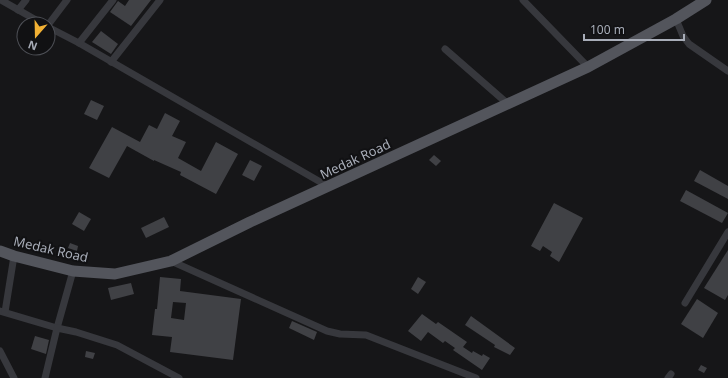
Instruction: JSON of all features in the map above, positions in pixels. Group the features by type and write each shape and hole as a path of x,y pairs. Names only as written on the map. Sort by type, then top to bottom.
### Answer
{"main road":[{"name":"Medak Road","path":"0,251 73,271 114,274 170,260 588,67 676,19 706,0"}],"street":[{"path":"1,0 29,16"},
{"path":"18,10 26,0"},
{"path":"55,16 67,0"},
{"path":"79,43 113,0"},
{"path":"111,62 160,0"},
{"path":"525,1 588,67"},
{"path":"676,19 683,36 689,44 728,71"},
{"path":"56,30 329,187"},
{"path":"445,49 508,104"},
{"path":"685,303 728,232"},
{"path":"14,256 3,312 76,332 116,345 179,378"},
{"path":"170,260 327,331 340,334 366,335 476,378"},
{"path":"45,378 73,271"},
{"path":"0,351 13,377"}],"building":[{"path":"129,0 151,0 131,26 110,12 118,1 125,6"},
{"path":"101,31 118,44 111,54 92,42"},
{"path":"91,100 104,106 97,120 84,114"},
{"path":"165,113 180,121 172,136 186,142 178,158 201,171 216,142 238,154 216,194 180,175 181,172 154,161 127,146 109,178 89,168 112,127 140,142 149,125 157,129"},
{"path":"434,155 441,161 436,166 429,160"},
{"path":"250,160 262,166 254,181 242,175"},
{"path":"700,170 728,186 728,199 694,181"},
{"path":"686,190 728,213 722,223 680,201"},
{"path":"554,203 583,218 559,262 550,256 552,252 543,246 540,251 531,246"},
{"path":"79,212 91,219 84,231 72,224"},
{"path":"164,217 169,227 146,238 141,228"},
{"path":"70,243 78,246 77,251 68,248"},
{"path":"728,250 728,295 725,300 704,288"},
{"path":"160,277 181,279 180,291 241,299 233,360 170,352 172,337 152,335 155,309 157,309","holes":["173,302 186,303 184,320 171,318"]},
{"path":"418,277 426,282 418,294 411,289"},
{"path":"131,283 134,294 111,300 108,288"},
{"path":"697,299 718,313 703,338 681,324"},
{"path":"422,314 436,324 438,322 467,342 463,347 472,353 473,351 490,358 482,370 453,350 455,348 445,341 443,343 428,332 421,341 408,331"},
{"path":"471,316 515,348 510,355 494,347 495,345 465,325"},
{"path":"292,321 317,332 314,340 289,328"},
{"path":"35,336 49,340 46,354 31,349"},
{"path":"86,351 95,353 93,359 85,357"},
{"path":"701,365 707,368 704,373 698,370"}]}
